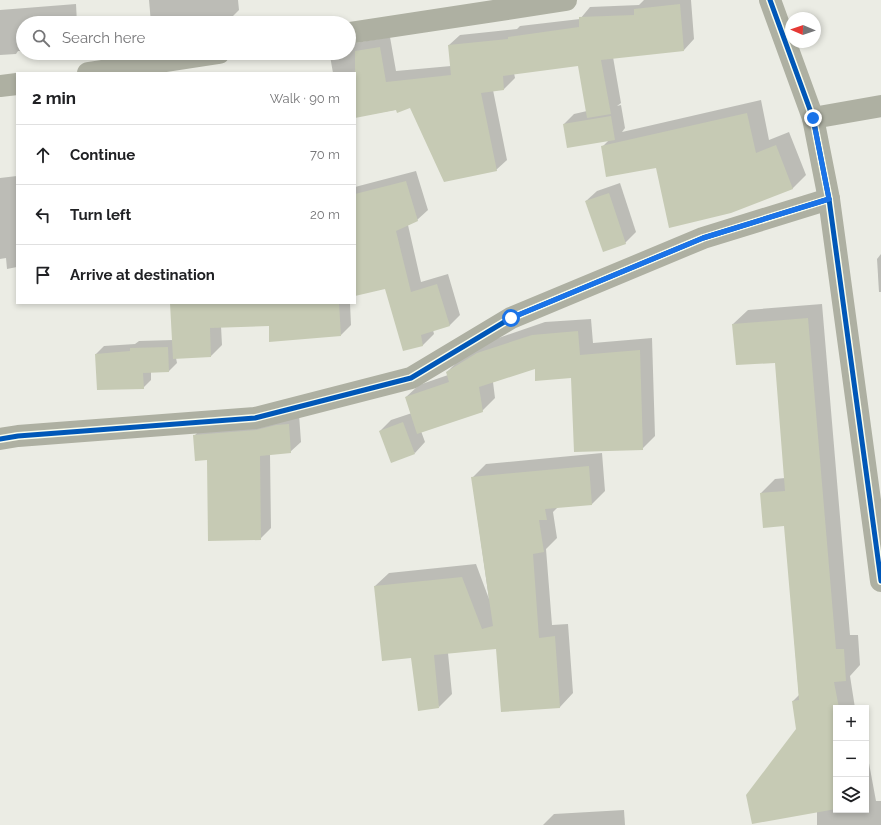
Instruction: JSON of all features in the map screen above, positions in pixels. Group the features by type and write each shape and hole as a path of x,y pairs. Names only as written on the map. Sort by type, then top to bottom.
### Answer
{"street":[{"path":"356,32 566,0"},
{"path":"770,0 813,118 829,199 881,581"},
{"path":"95,72 173,60"},
{"path":"0,86 16,84"},
{"path":"813,118 881,106"},
{"path":"0,439 18,436 255,418 411,378 511,318 703,238 829,199"}],"building":[{"path":"680,4 684,51 601,60 611,114 587,118 578,66 503,76 504,90 481,93 497,171 444,182 410,108 397,113 396,110 356,118 356,51 380,47 386,82 451,75 448,45 508,39 508,37 579,27 579,17 634,15 634,9"},
{"path":"747,113 756,153 776,145 793,189 731,213 669,228 656,168 606,177 601,146"},
{"path":"611,116 615,140 567,148 563,124"},
{"path":"406,181 418,221 396,231 411,292 437,284 450,326 421,335 423,346 403,351 385,289 356,296 356,194"},
{"path":"609,193 626,244 603,252 585,201"},
{"path":"170,304 339,304 341,336 269,342 269,326 210,328 211,357 173,359"},
{"path":"808,318 836,649 844,649 846,681 834,682 838,705 833,705 833,810 752,824 746,795 796,729 792,701 799,700 784,526 763,528 760,493 785,491 775,363 736,365 732,324"},
{"path":"578,331 580,355 640,350 643,450 574,452 571,378 535,381 535,369 479,387 483,412 417,434 405,397 449,382 446,372 477,353 532,335"},
{"path":"168,347 169,372 143,373 144,389 97,390 95,354 130,351 130,348"},
{"path":"403,422 415,454 391,463 379,431"},
{"path":"289,424 291,453 260,456 261,540 208,541 207,460 195,461 193,435 256,430 276,425"},
{"path":"589,466 592,505 545,509 547,520 539,520 544,552 533,554 539,638 555,636 560,708 501,712 496,649 434,655 439,708 418,711 411,658 382,661 374,586 462,577 482,629 493,626 471,477"}],"cycle path":[{"path":"770,0 813,118 829,199 881,581"},
{"path":"0,439 18,436 255,418 411,378 511,318 703,238 829,199"}],"route":[{"path":"511,318 703,238 829,199 813,118"}]}
